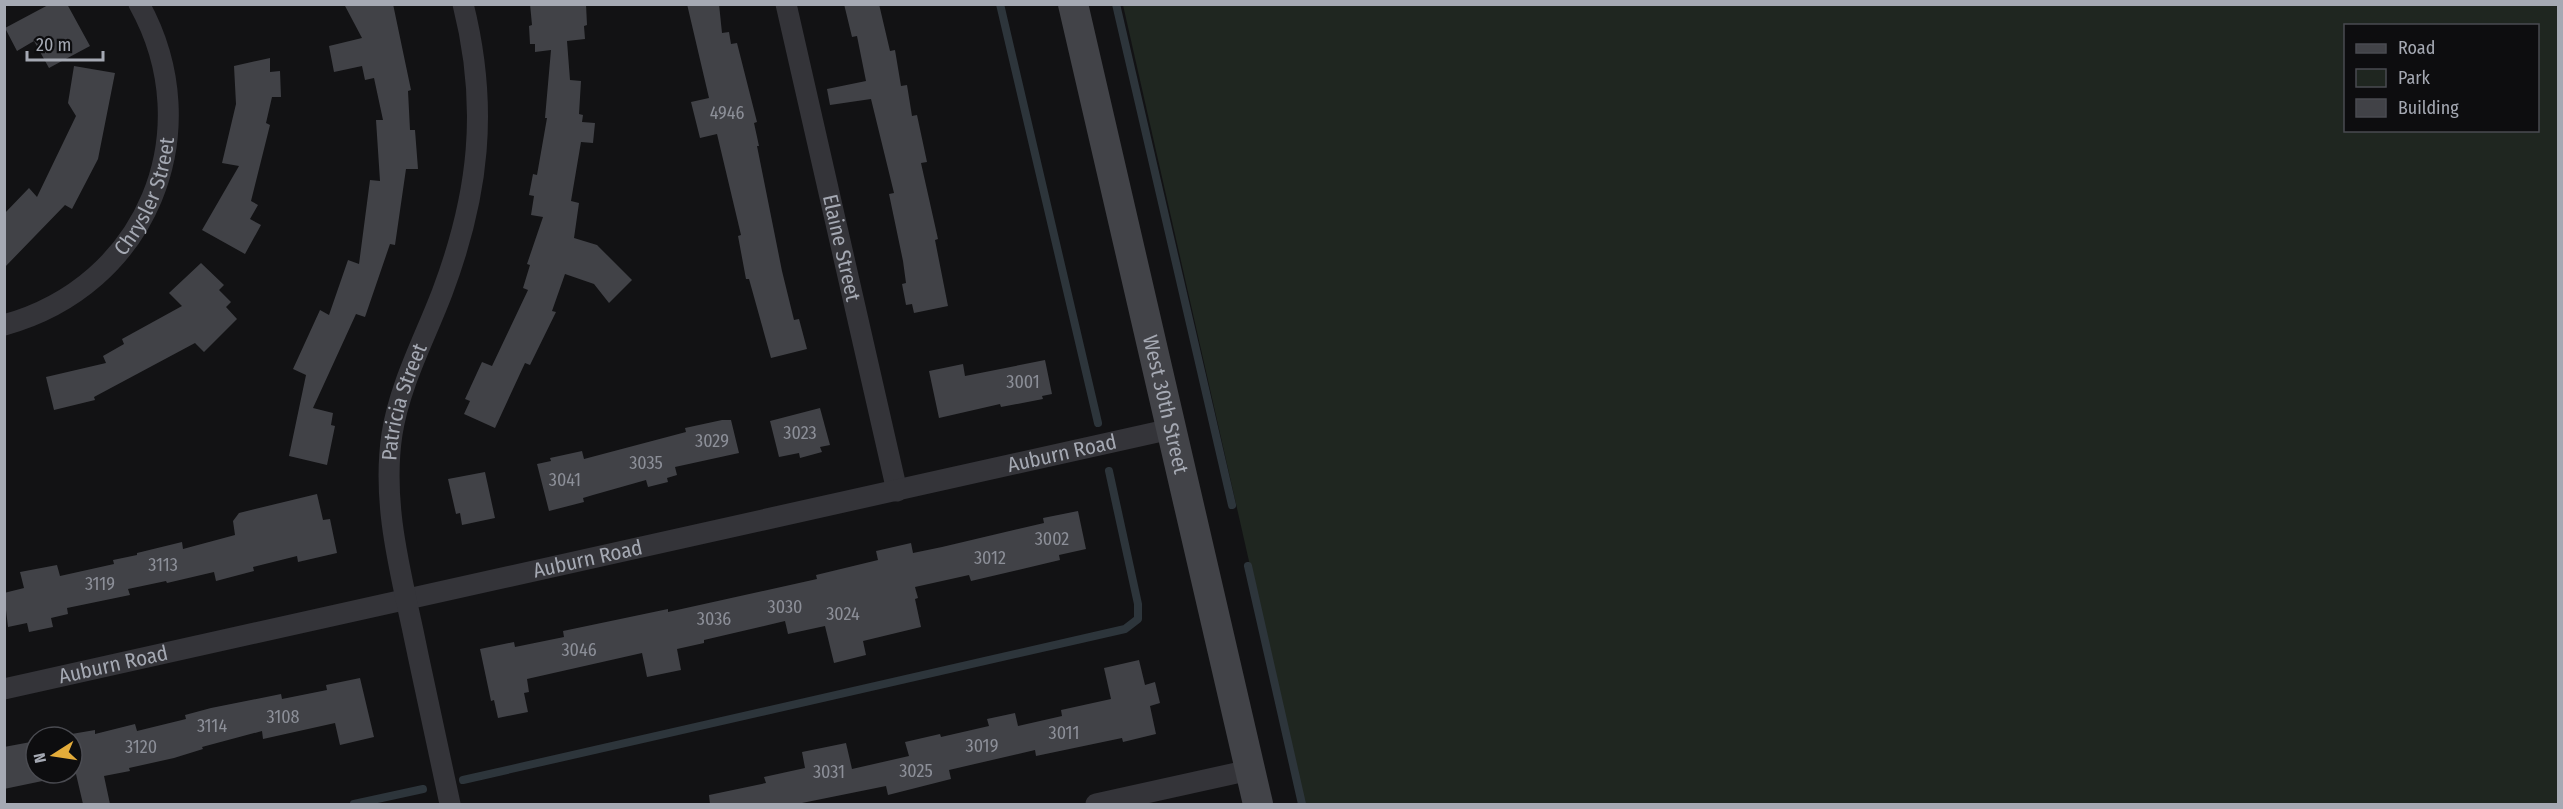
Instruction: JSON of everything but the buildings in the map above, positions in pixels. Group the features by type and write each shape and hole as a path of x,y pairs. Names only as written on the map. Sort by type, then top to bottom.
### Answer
{"street":[{"name":"Chrysler Street","path":"4,325 54,304 95,276 135,231 152,199 168,141 168,94 165,70 158,46 139,4"},
{"name":"Patricia Street","path":"450,804 391,526 390,454 392,434 405,382 445,283 464,228 472,193 478,147 478,99 463,4"},
{"name":"Elaine Street","path":"786,4 897,490"},
{"name":"West 30th Street","path":"1073,4 1258,804"},
{"name":"Auburn Road","path":"4,689 1171,429"},
{"path":"1096,804 1250,770"}],"green space":[{"path":"1123,5 2558,5 2558,804 1304,804"}],"waterway":[{"path":"1000,4 1098,423"},
{"path":"1116,4 1232,505"},
{"path":"463,780 1125,629 1138,619 1138,604 1109,471"},
{"path":"1248,566 1302,804"},
{"path":"354,804 423,789"}]}
